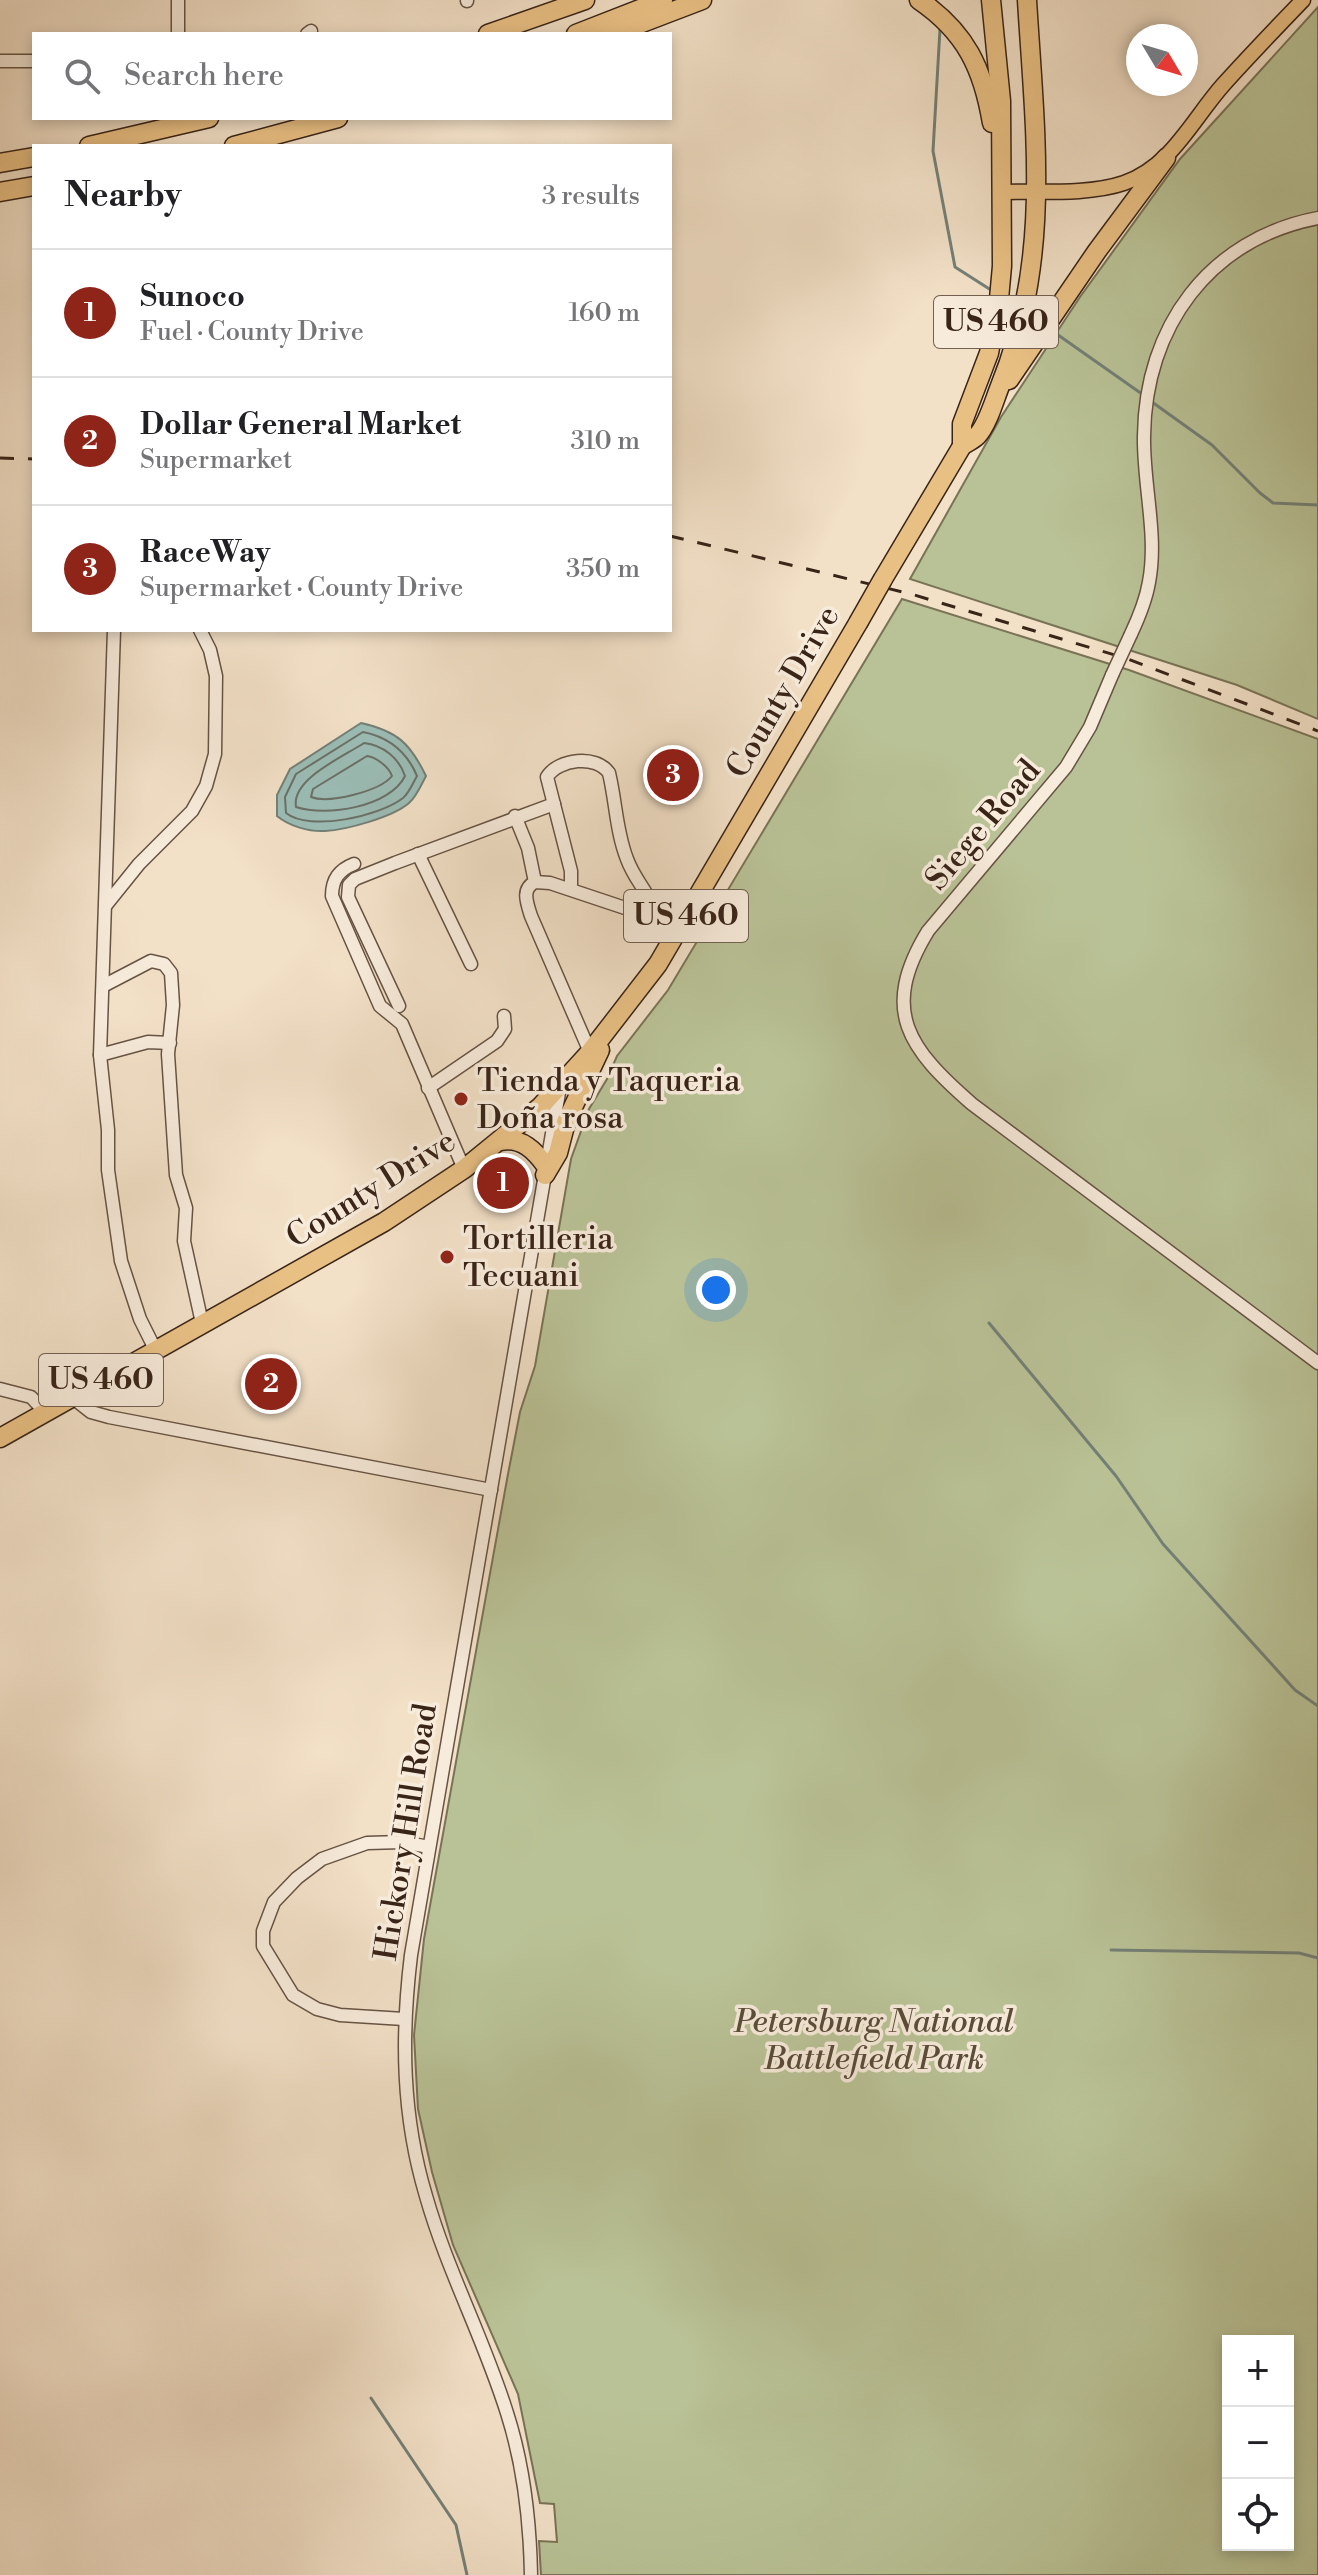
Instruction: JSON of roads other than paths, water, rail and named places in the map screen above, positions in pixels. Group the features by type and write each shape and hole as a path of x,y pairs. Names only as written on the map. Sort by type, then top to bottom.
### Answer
{"highway":[{"path":"494,32 561,0"},
{"path":"495,32 585,0"},
{"path":"581,32 663,0"},
{"path":"618,32 702,0"},
{"path":"919,0 952,29 977,64 988,100 1002,170"},
{"name":"US 460","path":"991,0 1001,101 1002,192"},
{"name":"US 460","path":"1027,0 1037,191"},
{"path":"98,144 200,120"},
{"path":"241,144 331,120"},
{"path":"0,163 32,157"},
{"path":"997,395 1020,367 1097,251 1166,158"},
{"path":"0,192 32,186"},
{"name":"County Drive","path":"0,1438 384,1222 464,1169 501,1141 560,1087 610,1029 650,977 962,446 977,436 997,395 1026,304 1036,234 1037,191"},
{"name":"County Drive","path":"962,446 962,424 989,353 997,315 1002,266 1002,192"},
{"path":"501,1141 508,1139 525,1144 545,1171 558,1153 566,1122 610,1029"}],"main road":[{"path":"1002,192 1112,186 1138,177 1166,158 1220,88 1303,0"}],"street":[{"path":"178,0 178,32"},
{"path":"0,61 32,61"},
{"name":"Siege Road","path":"1318,218 1272,230 1237,249 1203,278 1167,329 1153,370 1145,416 1152,559 1146,599 1090,727 1066,767 928,931 913,956 903,1002 908,1028 924,1059 972,1104 1318,1363"},
{"path":"114,632 100,1055 108,1130 108,1170 121,1261 140,1319 155,1349"},
{"path":"106,905 139,864 192,811 206,786 215,754 216,694 213,662 201,632"},
{"path":"571,889 571,871 547,777 553,770 573,762 596,762 605,767 610,777 621,844 629,865 653,903 657,920"},
{"path":"399,1006 347,891 355,879 515,816 554,804"},
{"path":"515,816 528,848 535,882"},
{"path":"418,854 471,964"},
{"path":"354,864 338,873 332,896 380,1006 402,1024 464,1169"},
{"path":"590,1052 531,916 527,888 535,882 571,889 657,920 677,932"},
{"path":"103,986 151,961 164,964 171,973 170,1043 176,1175 186,1208 184,1241 202,1323"},
{"path":"428,1088 497,1041 505,1029 504,1016"},
{"path":"100,1055 148,1042 170,1043"},
{"name":"Hickory Hill Road","path":"531,2575 525,2484 508,2416 439,2238 422,2183 406,2096 404,2019 429,1847 560,1087"},
{"path":"0,1389 31,1397 45,1412"},
{"path":"72,1397 91,1412 109,1417 491,1490"},
{"path":"404,2019 340,2015 317,2009 293,1995 263,1946 263,1931 274,1902 297,1878 322,1859 367,1843 402,1842 429,1847"}],"water":[{"path":"361,723 393,735 414,755 426,776 412,800 381,818 334,830 306,829 277,816 277,795 290,769"}],"waterway":[{"path":"940,29 933,151 955,267 991,290"},
{"path":"1051,330 1142,394"},
{"path":"1152,402 1212,445 1273,503 1318,505"},
{"path":"989,1323 1116,1476 1163,1544 1295,1690 1318,1706"},
{"path":"1111,1950 1299,1953 1318,1958"},
{"path":"371,2398 456,2525 467,2575"}],"railway":[{"path":"0,458 32,459"},
{"path":"672,536 911,594 1125,658 1318,731"}],"place":[{"name":"RaceWay","path":"673,775"},
{"name":"Tienda y Taqueria Doña rosa","path":"461,1099"},
{"name":"Sunoco","path":"503,1183"},
{"name":"Tortilleria Tecuani","path":"447,1257"},
{"name":"Dollar General Market","path":"271,1384"}],"park label":[{"name":"Petersburg National Battlefield Park","path":"874,2040"}]}
